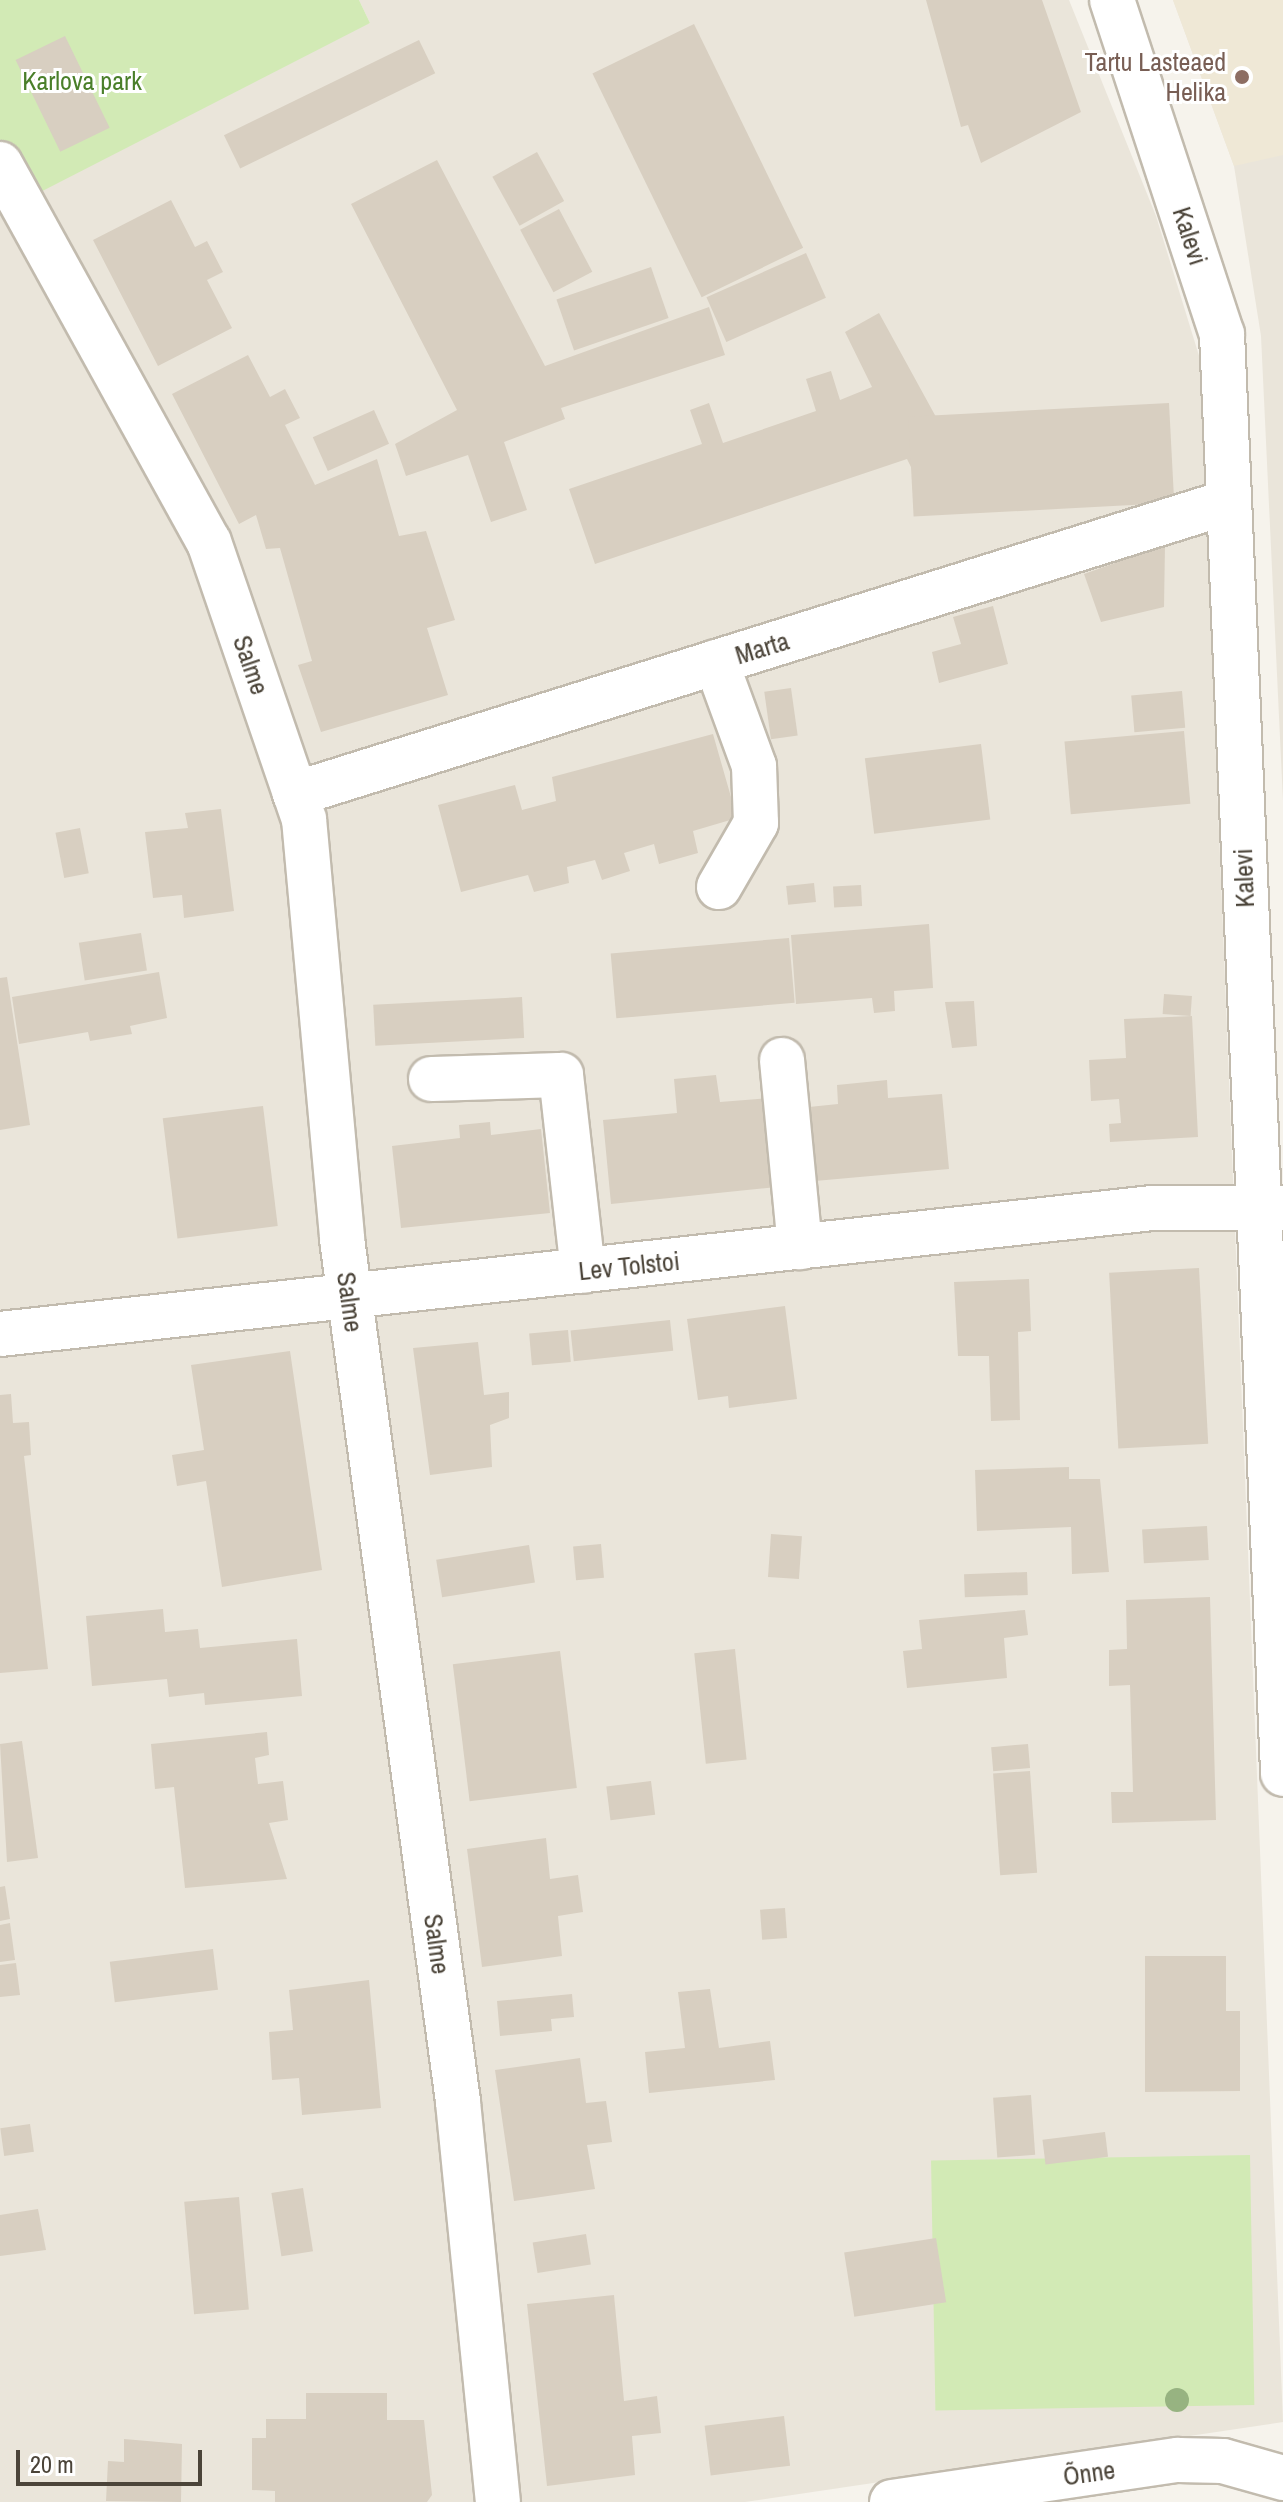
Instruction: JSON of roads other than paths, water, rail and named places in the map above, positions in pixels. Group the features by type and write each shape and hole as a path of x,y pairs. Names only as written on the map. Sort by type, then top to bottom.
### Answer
{"street":[{"name":"Kalevi","path":"1112,0 1222,334 1228,502 1271,1209 1283,1774"},
{"name":"Salme","path":"0,164 209,542 304,819 350,1297 458,2102 498,2502"},
{"name":"Marta","path":"295,794 1228,502"},
{"path":"716,662 754,766 756,823 719,887"},
{"path":"782,1060 800,1247"},
{"path":"431,1079 561,1075 583,1271"},
{"name":"Lev Tolstoi","path":"0,1334 1152,1208 1271,1209"},
{"name":"Õnne","path":"892,2502 1178,2460 1223,2461 1283,2478"}],"place":[{"name":"Tartu Lasteaed Helika","path":"1242,77"}],"park label":[{"name":"Karlova park","path":"82,81"}]}
